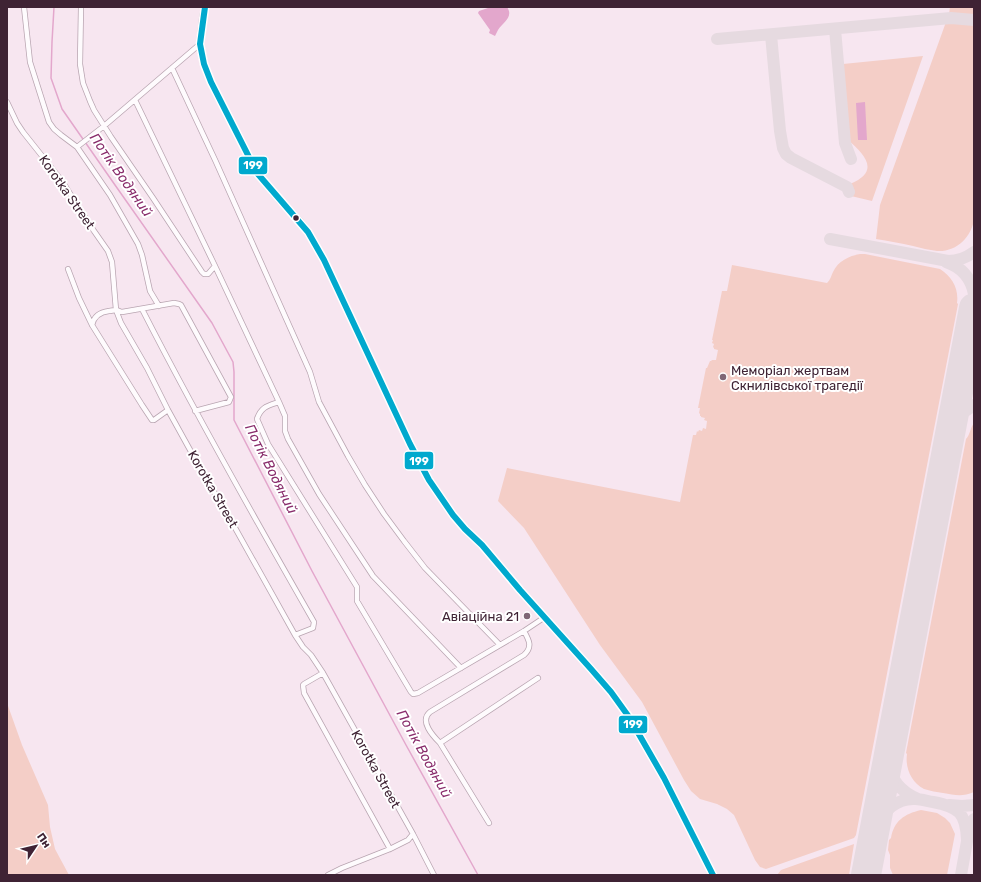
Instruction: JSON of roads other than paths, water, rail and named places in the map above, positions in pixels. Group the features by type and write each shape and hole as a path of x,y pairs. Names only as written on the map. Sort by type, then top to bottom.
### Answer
{"street":[{"path":"24,7 30,62 49,122 61,135 77,147 110,195 138,244 150,291 159,306"},
{"path":"80,7 81,74 90,101 104,126 202,272 204,274 208,274 215,266"},
{"path":"205,7 200,44 204,64 211,82 257,173 300,222 324,260 410,444 429,480 465,529 482,545 611,692 629,717 664,778 713,875"},
{"path":"77,147 104,126 200,44"},
{"path":"172,68 216,162 310,372 319,402 348,456 384,514 425,568 500,645"},
{"path":"135,100 279,402 285,416 284,431 319,494 372,576 461,668"},
{"name":"Korotka Street","path":"7,102 23,132 62,181 108,251 112,262 117,316 205,477 295,635 323,673 413,834 434,875"},
{"path":"68,269 79,298 92,325 142,405 154,420 168,410"},
{"path":"92,325 95,316 99,313 116,310 120,312 176,303 181,305 231,399 229,402 195,411"},
{"path":"142,309 195,411 314,622 313,628 295,635"},
{"path":"279,402 264,407 259,412 257,420 262,432 268,444 358,587 357,601 413,694 418,693 461,668 545,617"},
{"path":"489,823 440,743 434,736 426,722 426,718 427,714 528,652 529,641 524,631"},
{"path":"323,673 303,685 304,693 390,849"},
{"path":"440,743 538,678"},
{"path":"328,875 390,849 408,840 413,834"}],"waterway":[{"name":"Потік Водяний","path":"54,7 51,78 62,109 212,323 233,362 234,420 312,571 478,875"}],"place":[{"name":"Меморіал жертвам Скнилівської трагедії","path":"723,377"},
{"name":"Авіаційна 21","path":"527,616"}]}
